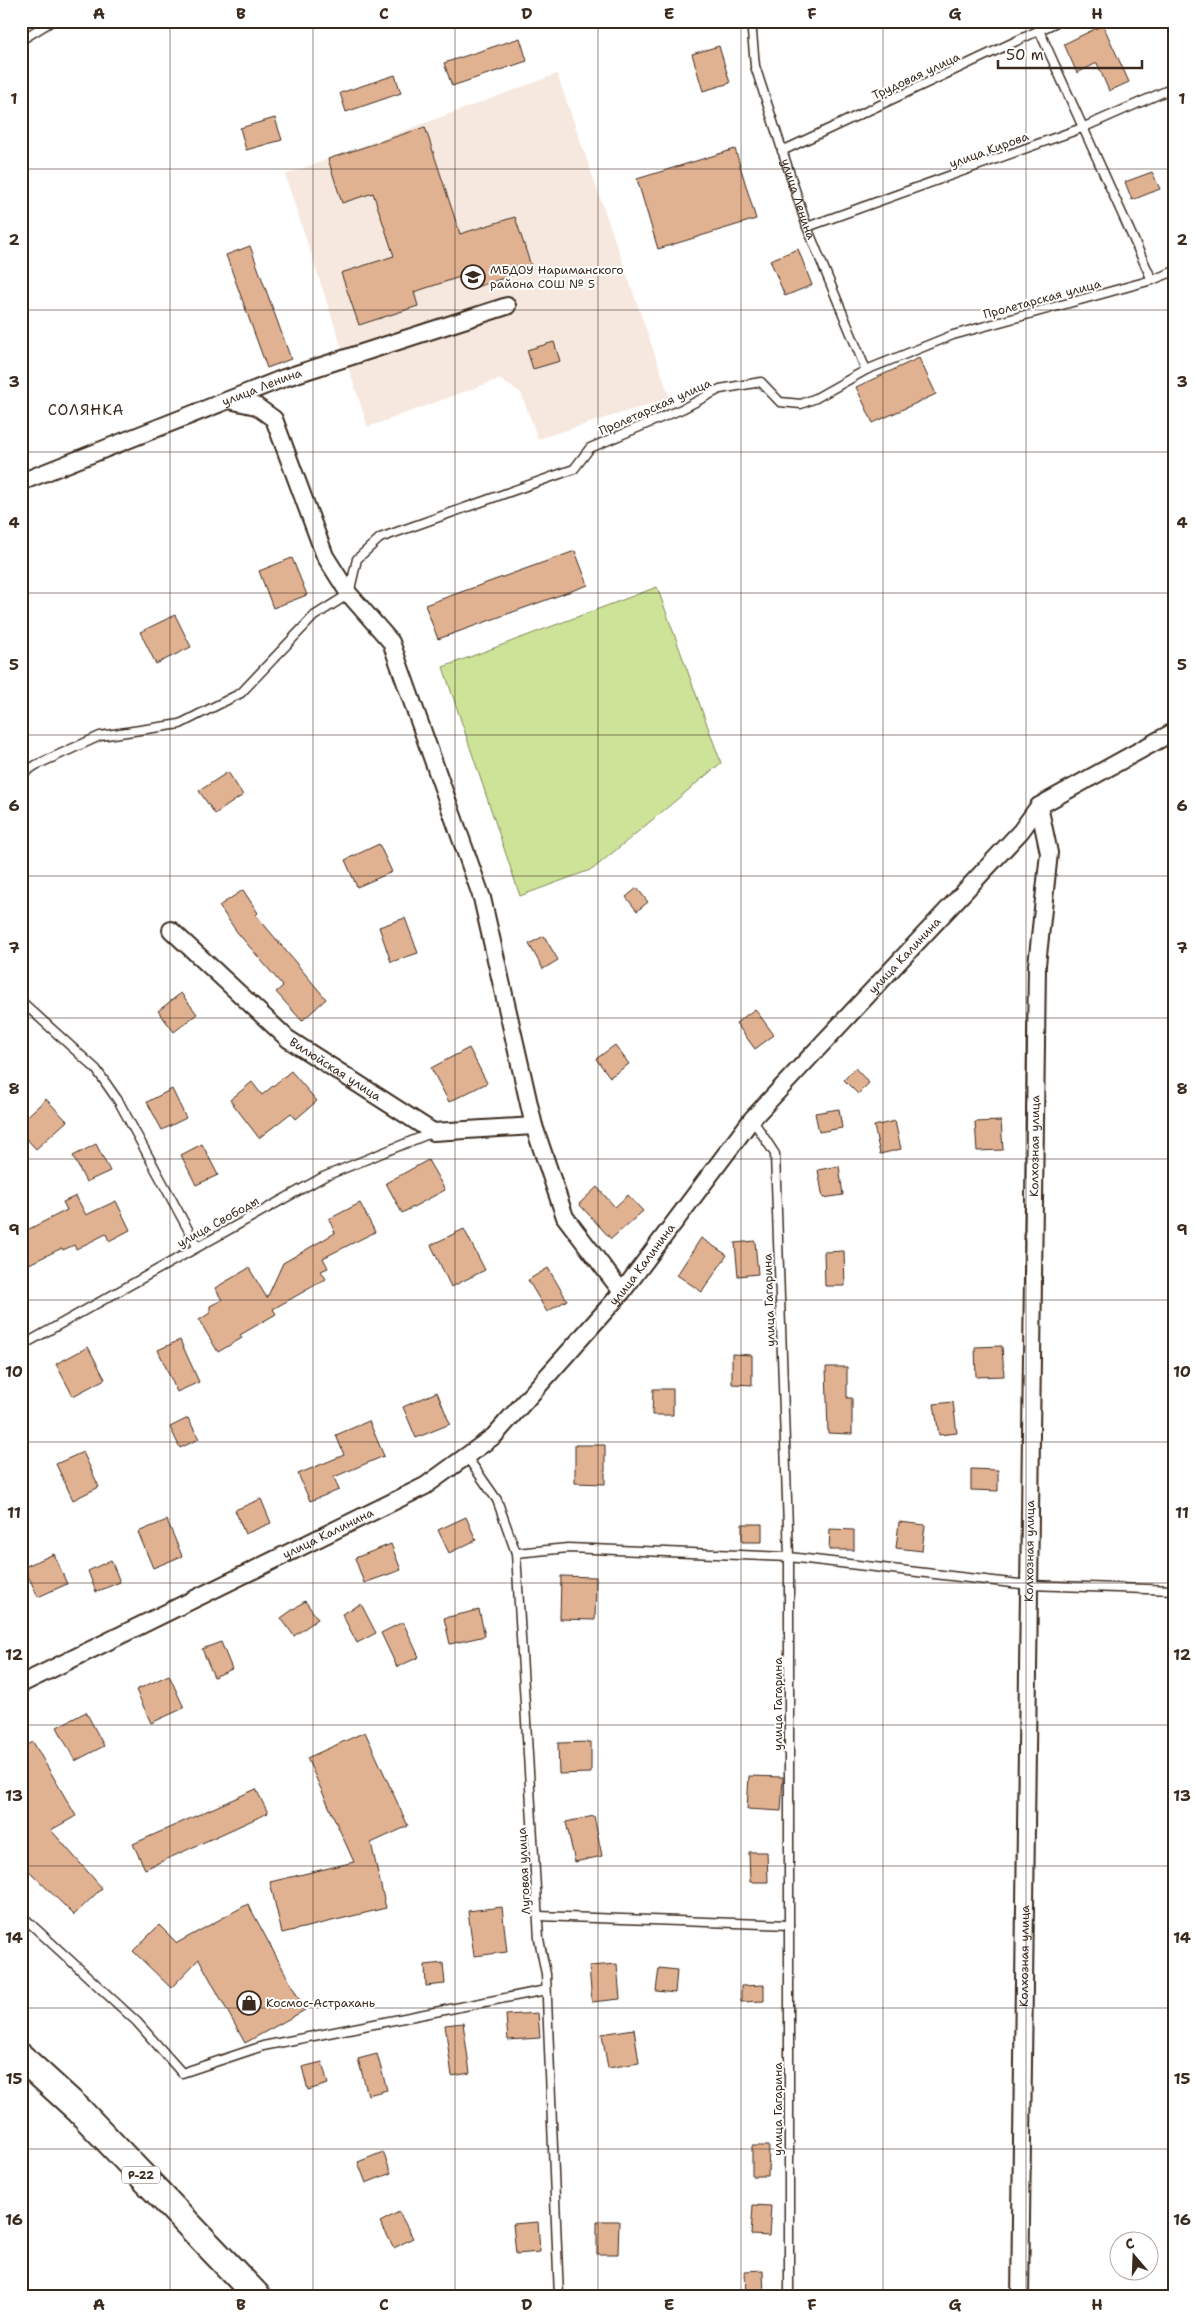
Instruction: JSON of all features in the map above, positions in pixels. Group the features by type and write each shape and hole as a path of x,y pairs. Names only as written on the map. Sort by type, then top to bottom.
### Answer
{"highway":[{"name":"Р-22","path":"21,2057 79,2110 258,2297"}],"street":[{"name":"улица Ленина","path":"21,482 284,378 507,306"},
{"path":"229,400 256,406 274,419 325,556 349,594 391,642 482,898 534,1126 566,1217 622,1292"},
{"name":"улица Калинина","path":"21,1684 425,1486 494,1436 622,1292 752,1119 1021,831 1039,806 1175,731"},
{"name":"Колхозная улица","path":"1020,2297 1037,965 1049,853 1039,806"},
{"name":"Вилюйская улица","path":"171,930 288,1039 433,1132"},
{"path":"433,1132 534,1126"}],"lane":[{"path":"21,40 52,21"},
{"name":"улица Ленина","path":"751,21 755,66 807,227 866,370"},
{"name":"Трудовая улица","path":"782,151 1059,21"},
{"path":"1039,30 1152,280"},
{"name":"улица Кирова","path":"807,227 1082,128 1175,87"},
{"name":"Пролетарская улица","path":"349,594 357,560 380,538 574,469 590,448 684,408 720,389 762,382 780,402 801,404 816,398 866,370 953,335 1152,280 1175,271"},
{"path":"21,775 36,764 100,736 180,724 241,693 314,616 349,594"},
{"path":"21,1001 96,1069 119,1102 197,1246"},
{"name":"улица Гагарина","path":"752,1119 775,1154 789,1557 789,2297"},
{"name":"улица Свободы","path":"21,1346 197,1246 324,1177 433,1132"},
{"name":"Луговая улица","path":"467,1457 497,1500 516,1553 538,1916 546,1990 559,2297"},
{"path":"516,1553 568,1548 789,1557 1029,1585 1175,1590"},
{"path":"21,1915 137,2022 182,2073 263,2046 546,1990"},
{"path":"538,1916 789,1926"}],"shaded area":[{"name":"МБДОУ Нариманского района СОШ № 5","path":"557,74 670,398 538,439 521,393 499,379 368,427 285,175"}],"green space":[{"path":"657,587 721,763 593,869 520,896 443,667"}],"building":[{"path":"1103,25 1129,82 1109,91 1097,63 1077,73 1064,44"},
{"path":"520,38 527,61 452,86 444,63"},
{"path":"719,46 730,83 703,91 692,54"},
{"path":"395,75 401,93 346,112 340,93"},
{"path":"275,118 282,140 246,150 240,128"},
{"path":"425,127 460,234 515,217 532,269 470,289 466,275 414,292 418,306 359,325 341,273 394,256 373,193 342,203 328,159"},
{"path":"735,149 756,219 658,249 637,179"},
{"path":"1152,172 1160,189 1132,200 1125,182"},
{"path":"250,246 291,359 267,368 226,255"},
{"path":"798,249 812,285 785,296 770,260"},
{"path":"554,342 560,361 533,369 527,350"},
{"path":"919,358 936,394 873,423 856,387"},
{"path":"575,551 588,585 438,639 425,605"},
{"path":"292,558 307,595 273,608 259,571"},
{"path":"175,615 191,647 156,664 140,632"},
{"path":"228,772 243,795 215,814 199,791"},
{"path":"379,844 392,872 357,887 345,860"},
{"path":"637,888 648,902 637,911 626,897"},
{"path":"243,890 258,913 256,915 326,999 302,1021 276,992 283,986 237,932 219,906"},
{"path":"405,918 418,953 391,962 379,927"},
{"path":"544,936 558,960 543,969 529,944"},
{"path":"181,993 197,1014 174,1032 158,1011"},
{"path":"755,1009 774,1035 755,1049 736,1023"},
{"path":"615,1045 629,1064 610,1077 596,1059"},
{"path":"469,1048 487,1083 449,1102 431,1068"},
{"path":"855,1068 869,1083 858,1094 844,1080"},
{"path":"291,1071 317,1101 296,1119 291,1113 259,1138 230,1100 252,1082 262,1095"},
{"path":"172,1089 186,1118 162,1130 147,1102"},
{"path":"46,1099 67,1121 36,1149 21,1133 21,1122"},
{"path":"839,1109 842,1128 819,1132 815,1113"},
{"path":"895,1121 901,1149 880,1154 874,1126"},
{"path":"1001,1121 1003,1150 977,1151 975,1122"},
{"path":"96,1144 110,1171 86,1182 73,1156"},
{"path":"202,1144 218,1175 196,1185 181,1155"},
{"path":"428,1160 445,1190 402,1213 386,1183"},
{"path":"839,1166 843,1195 823,1198 818,1170"},
{"path":"597,1187 615,1207 628,1195 643,1211 611,1239 579,1204"},
{"path":"76,1196 86,1215 116,1201 130,1230 109,1241 106,1234 76,1249 74,1245 63,1250 62,1248 21,1268 21,1233 67,1210 63,1202"},
{"path":"360,1203 375,1232 323,1258 328,1268 321,1271 326,1279 273,1309 276,1314 240,1335 242,1338 218,1352 199,1320 210,1313 210,1306 222,1300 215,1288 249,1268 267,1298 283,1263 335,1233 329,1219"},
{"path":"464,1229 485,1270 451,1287 431,1245"},
{"path":"701,1238 727,1255 702,1292 677,1275"},
{"path":"755,1241 758,1274 738,1276 735,1243"},
{"path":"844,1251 845,1286 825,1286 824,1252"},
{"path":"548,1268 567,1300 547,1312 528,1280"},
{"path":"180,1340 199,1382 177,1392 158,1350"},
{"path":"1002,1346 1004,1376 976,1377 975,1347"},
{"path":"88,1347 105,1379 73,1396 56,1364"},
{"path":"732,1354 752,1355 752,1385 732,1384"},
{"path":"826,1367 847,1367 847,1398 852,1398 852,1434 828,1433"},
{"path":"653,1389 673,1389 673,1415 652,1415"},
{"path":"437,1392 450,1424 416,1438 403,1407"},
{"path":"953,1402 957,1433 939,1435 934,1404"},
{"path":"188,1418 199,1439 180,1448 170,1427"},
{"path":"369,1421 384,1456 334,1477 339,1490 310,1501 298,1474 344,1455 336,1435"},
{"path":"575,1445 605,1445 605,1484 575,1483"},
{"path":"83,1452 99,1487 73,1500 56,1464"},
{"path":"971,1469 998,1470 998,1491 971,1490"},
{"path":"261,1499 271,1523 245,1534 235,1510"},
{"path":"466,1517 476,1540 449,1553 438,1530"},
{"path":"167,1520 182,1556 153,1568 138,1532"},
{"path":"899,1522 925,1525 922,1551 896,1548"},
{"path":"742,1524 762,1524 762,1542 742,1542"},
{"path":"830,1529 854,1530 854,1550 829,1550"},
{"path":"391,1544 401,1570 364,1583 355,1558"},
{"path":"54,1554 67,1584 38,1597 24,1567"},
{"path":"111,1560 120,1582 96,1592 88,1571"},
{"path":"561,1576 596,1577 595,1620 560,1619"},
{"path":"305,1601 318,1619 294,1636 281,1618"},
{"path":"361,1604 376,1633 357,1643 342,1614"},
{"path":"479,1610 485,1636 450,1644 444,1618"},
{"path":"403,1622 419,1657 397,1667 381,1633"},
{"path":"221,1642 232,1669 214,1677 202,1649"},
{"path":"169,1675 184,1708 151,1723 136,1690"},
{"path":"86,1712 104,1746 75,1761 57,1727"},
{"path":"365,1732 408,1826 371,1843 386,1908 282,1933 270,1882 354,1862 307,1758"},
{"path":"33,1742 76,1816 51,1830 102,1888 74,1915 21,1863 21,1749"},
{"path":"591,1742 591,1773 559,1774 558,1743"},
{"path":"749,1776 783,1777 781,1811 747,1809"},
{"path":"256,1789 268,1813 145,1869 133,1844"},
{"path":"594,1816 602,1856 575,1862 566,1822"},
{"path":"749,1852 767,1852 768,1882 750,1882"},
{"path":"248,1904 305,2010 245,2043 199,1959 171,1988 133,1951 159,1925 177,1943"},
{"path":"502,1907 507,1952 474,1956 468,1911"},
{"path":"443,1963 445,1984 426,1986 425,1965"},
{"path":"617,1964 620,1999 592,2002 589,1966"},
{"path":"659,1968 677,1970 675,1993 656,1991"},
{"path":"764,1985 764,2001 741,2002 741,1986"},
{"path":"538,2013 540,2038 508,2040 506,2015"},
{"path":"463,2023 470,2073 452,2076 445,2025"},
{"path":"634,2029 639,2063 608,2068 602,2034"},
{"path":"377,2054 387,2090 368,2095 358,2059"},
{"path":"322,2062 328,2084 308,2090 302,2067"},
{"path":"752,2146 769,2146 768,2176 752,2176"},
{"path":"383,2152 391,2173 366,2183 358,2162"},
{"path":"753,2205 771,2206 769,2236 751,2235"},
{"path":"399,2212 413,2238 394,2248 380,2222"},
{"path":"597,2221 619,2221 618,2254 597,2254"},
{"path":"538,2222 540,2252 516,2254 513,2224"},
{"path":"763,2270 764,2297 746,2297 745,2271"}],"place":[{"name":"МБДОУ Нариманского района СОШ № 5","path":"473,277"},
{"name":"Космос-Астрахань","path":"249,2003"}],"district":[{"name":"СОЛЯНКА","path":"86,410"}]}
